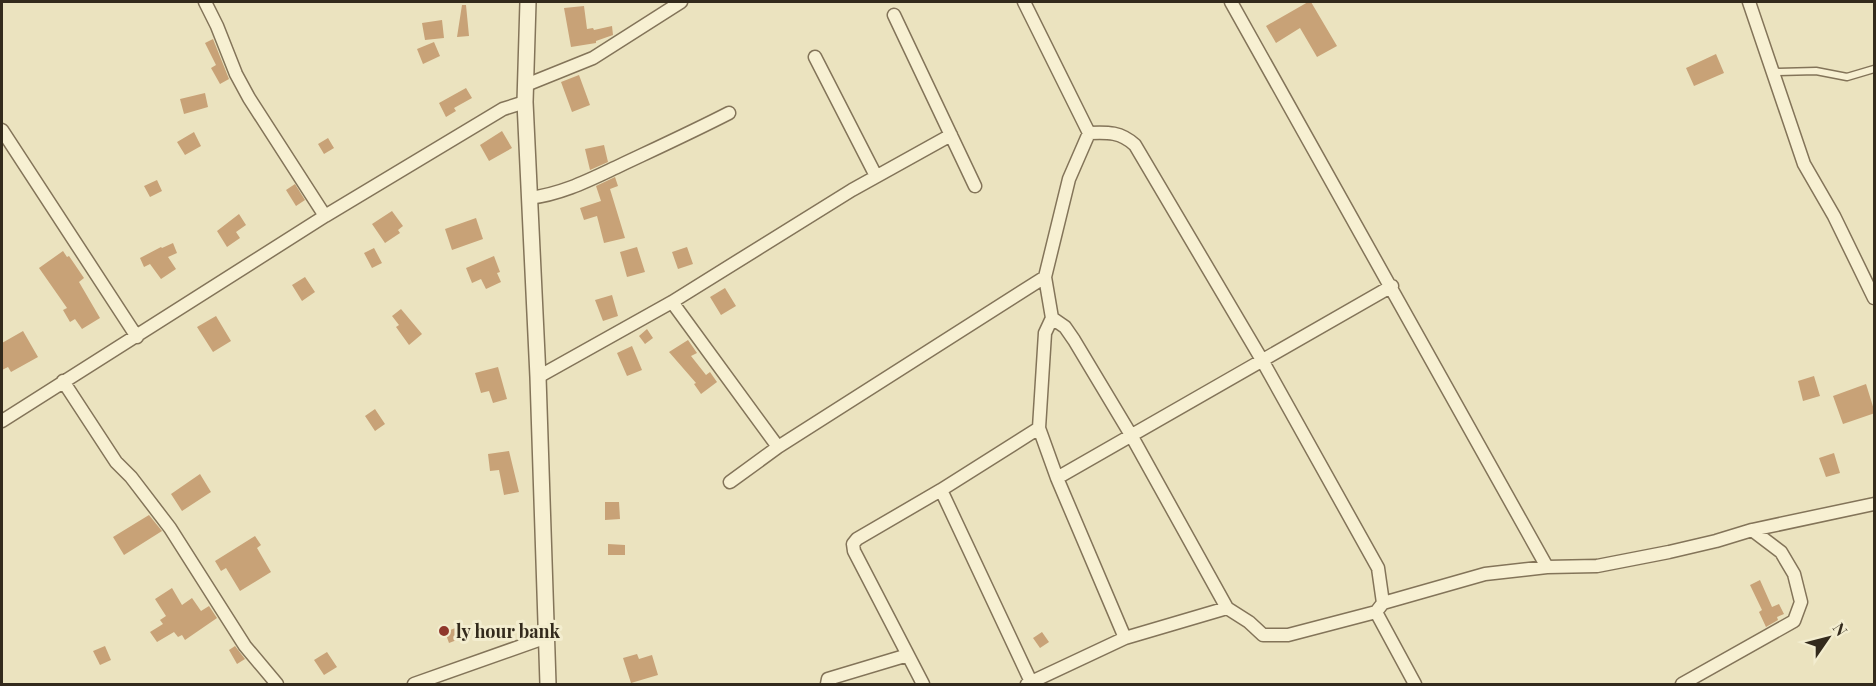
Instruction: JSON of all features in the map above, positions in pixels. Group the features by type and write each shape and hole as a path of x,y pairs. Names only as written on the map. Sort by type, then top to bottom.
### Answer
{"street":[{"path":"205,2 245,91 325,216"},
{"path":"528,2 525,102 536,197 537,377 548,684"},
{"path":"526,85 592,58 681,2"},
{"path":"1024,2 1089,133 1069,179 1045,278 1052,318 1045,333 1039,428 1125,638"},
{"path":"1231,2 1392,286 1547,567"},
{"path":"1749,2 1804,164 1834,216 1875,298"},
{"path":"894,15 975,186"},
{"path":"815,57 876,176"},
{"path":"2,421 325,216 503,109 525,102"},
{"path":"536,197 578,186 729,112"},
{"path":"2,130 136,337"},
{"path":"1089,133 1113,132 1127,138 1135,145 1262,360 1378,568 1379,607 1415,684"},
{"path":"537,377 672,302 876,176 951,135"},
{"path":"730,482 778,447 1045,278"},
{"path":"1058,478 1392,286"},
{"path":"672,302 778,447"},
{"path":"1052,318 1065,327 1074,340 1131,435 1227,608 1249,622 1263,635 1288,634 1485,574 1547,567 1597,566 1875,504"},
{"path":"63,381 116,462 131,477 170,528 245,646 277,684"},
{"path":"923,684 854,551 853,544 857,539 1039,428"},
{"path":"940,490 1030,684 1125,638 1227,608"},
{"path":"1683,684 1794,621 1801,602 1794,573 1781,552 1752,530"},
{"path":"414,684 547,637"},
{"path":"827,684 828,680 844,674 908,654"}],"lane":[{"path":"1773,72 1816,71 1847,77 1875,69"}],"building":[{"path":"1311,2 1337,46 1317,57 1300,28 1276,43 1266,26"},
{"path":"462,5 466,5 469,36 457,37"},
{"path":"584,6 587,29 593,28 594,30 612,26 613,35 596,41 596,43 571,47 564,8"},
{"path":"442,20 444,38 425,40 422,23"},
{"path":"213,39 229,79 220,84 211,68 216,65 205,43"},
{"path":"434,42 440,56 423,64 417,49"},
{"path":"1716,54 1724,73 1694,86 1686,68"},
{"path":"579,75 590,105 572,112 561,82"},
{"path":"466,88 472,98 454,108 456,111 446,117 439,103"},
{"path":"205,93 208,107 184,114 180,99"},
{"path":"502,131 512,148 489,161 480,145"},
{"path":"194,132 201,146 185,155 177,142"},
{"path":"328,138 334,148 324,154 318,144"},
{"path":"604,145 608,162 590,170 585,149"},
{"path":"615,177 618,186 610,189 625,238 604,243 597,216 584,220 580,208 601,201 596,186"},
{"path":"157,180 162,191 150,197 144,186"},
{"path":"295,184 305,200 296,206 286,190"},
{"path":"392,211 403,226 398,230 400,233 385,243 372,224"},
{"path":"239,214 246,225 236,232 240,238 227,247 217,231"},
{"path":"476,218 483,239 452,250 445,229"},
{"path":"173,243 177,253 168,257 176,269 161,279 150,264 144,267 140,258"},
{"path":"637,247 645,272 627,277 620,252"},
{"path":"687,247 693,264 678,269 672,252"},
{"path":"374,248 382,263 372,268 364,253"},
{"path":"63,251 84,278 79,282 100,318 82,329 75,319 70,322 63,310 67,308 39,268"},
{"path":"494,256 501,282 486,289 481,279 472,283 466,268"},
{"path":"305,277 315,292 302,301 292,285"},
{"path":"725,288 736,306 721,315 710,297"},
{"path":"612,295 618,316 603,321 595,300"},
{"path":"401,309 422,334 409,345 396,327 399,325 392,316"},
{"path":"216,316 231,341 213,352 197,327"},
{"path":"647,329 653,338 645,344 639,336"},
{"path":"23,331 38,357 11,372 8,367 2,370 2,343"},
{"path":"688,340 697,353 691,356 706,375 710,372 717,382 701,394 694,384 696,383 669,352"},
{"path":"632,346 642,370 627,376 617,353"},
{"path":"498,367 507,399 493,403 489,391 481,393 475,373"},
{"path":"1814,376 1820,396 1803,401 1798,381"},
{"path":"1866,384 1875,413 1843,424 1833,396"},
{"path":"375,409 385,424 375,431 365,416"},
{"path":"509,451 519,492 504,495 499,470 490,471 488,454"},
{"path":"1834,453 1840,473 1826,477 1819,458"},
{"path":"200,474 211,492 182,511 171,494"},
{"path":"605,502 619,502 620,519 605,520"},
{"path":"149,515 162,531 124,555 113,537"},
{"path":"255,536 261,545 257,548 271,572 240,591 226,568 221,571 215,561"},
{"path":"608,544 625,545 625,555 608,555"},
{"path":"1760,580 1772,607 1779,604 1784,614 1766,627 1759,612 1762,610 1750,585"},
{"path":"172,588 182,605 192,598 201,611 209,606 217,618 185,640 182,635 178,637 174,632 157,642 150,632 163,624 160,620 166,616 155,599"},
{"path":"458,627 462,638 449,643 445,632"},
{"path":"1042,632 1049,642 1040,648 1033,638"},
{"path":"105,646 111,660 100,665 93,651"},
{"path":"235,646 245,659 237,664 229,650"},
{"path":"327,652 337,667 324,675 314,660"},
{"path":"637,654 639,659 652,655 658,675 631,683 623,658"}],"place":[{"name":"ly hour bank","path":"444,631"}]}
